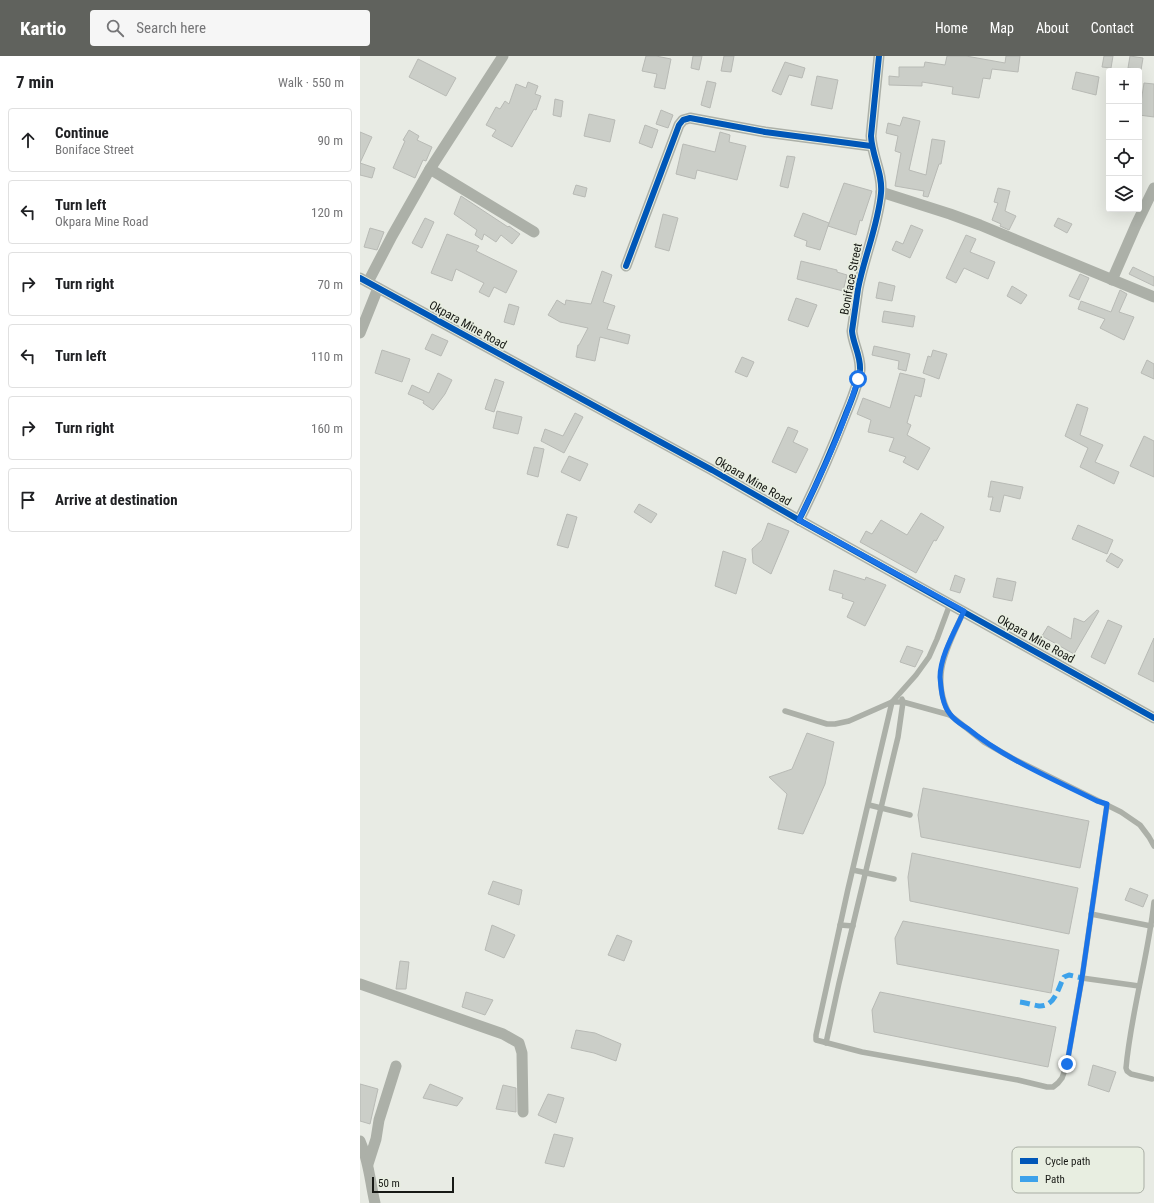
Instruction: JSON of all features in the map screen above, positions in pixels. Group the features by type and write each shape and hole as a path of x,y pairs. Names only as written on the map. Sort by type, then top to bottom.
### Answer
{"street":[{"path":"364,280 392,236 430,169 504,56"},
{"name":"Boniface Street","path":"799,520 839,432 858,379 860,360 852,331 858,288 877,216 881,192 880,180 871,146 879,56"},
{"path":"626,266 679,125 683,120 690,118 765,132 871,146"},
{"path":"430,169 534,232"},
{"path":"1112,280 1154,188"},
{"path":"881,192 980,224 1154,297"},
{"name":"Okpara Mine Road","path":"364,280 712,470 1154,718"},
{"path":"360,333 378,288"},
{"path":"360,984 503,1034 519,1043 522,1053 523,1112"},
{"path":"368,1164 376,1139 379,1120 396,1066"},
{"path":"360,1141 368,1164 375,1203"}],"lane":[{"path":"785,711 827,724 835,724 849,721 892,702 916,675 929,657 950,603"},
{"path":"950,715 945,705 940,676 947,651 964,611"},
{"path":"826,1043 898,737 903,702 901,693"},
{"path":"892,702 903,702 950,715 984,742 1097,801 1107,804 1140,825 1154,846"},
{"path":"892,702 840,925 815,1038 817,1041 862,1052 1053,1087 1062,1078 1067,1064 1082,978 1107,804"},
{"path":"869,805 910,815"},
{"path":"853,870 894,879"},
{"path":"1152,1078 1131,1074 1126,1068 1139,986 1154,911 1154,902"},
{"path":"1091,914 1151,926"},
{"path":"840,925 853,926"},
{"path":"1082,978 1139,986"},
{"path":"825,997 836,999"}],"building":[{"path":"646,56 671,59 665,89 654,87 657,74 642,71"},
{"path":"693,56 702,56 699,70 691,68"},
{"path":"724,56 734,56 731,72 721,71"},
{"path":"947,56 966,56 1005,63 1006,56 1020,56 1018,72 992,69 990,79 983,78 979,98 952,94 953,87 922,82 922,86 889,85 889,76 899,77 899,67 924,67 925,62 945,65"},
{"path":"1104,56 1113,56 1111,68 1102,67"},
{"path":"1130,56 1143,58 1141,68 1128,68"},
{"path":"418,59 456,78 446,96 409,77"},
{"path":"785,62 805,68 802,78 789,75 781,95 772,91"},
{"path":"1076,72 1099,77 1096,95 1072,89"},
{"path":"817,76 838,80 832,109 811,105"},
{"path":"707,81 716,83 710,108 701,105"},
{"path":"528,82 538,86 535,94 541,96 536,110 534,109 512,147 492,136 496,130 486,125 496,107 500,109 505,101 509,104 516,84 526,88"},
{"path":"1144,83 1154,84 1154,117 1142,115 1142,96"},
{"path":"555,99 563,101 561,117 553,115"},
{"path":"661,110 673,115 668,128 656,124"},
{"path":"589,114 615,120 610,142 584,136"},
{"path":"903,117 920,121 909,170 926,175 932,139 945,141 941,164 939,164 928,197 923,196 924,191 895,186 901,153 895,151 898,136 886,133 888,123 900,126"},
{"path":"645,125 658,130 652,148 639,143"},
{"path":"409,130 419,136 417,140 432,147 426,161 423,160 415,178 393,168 405,141 403,140"},
{"path":"360,132 372,137 360,163"},
{"path":"720,132 730,135 729,142 746,146 737,180 697,170 695,179 676,174 683,144 715,152"},
{"path":"787,156 795,157 788,188 780,186"},
{"path":"360,163 375,168 372,178 360,175"},
{"path":"844,183 872,191 862,221 860,220 856,235 828,226"},
{"path":"576,185 587,188 585,197 573,194"},
{"path":"998,188 1010,191 1005,211 1016,216 1009,230 992,220 998,203 994,202"},
{"path":"461,196 520,234 512,244 501,235 496,242 484,234 482,240 475,235 477,230 454,214"},
{"path":"803,213 829,223 820,250 806,246 807,241 794,236"},
{"path":"663,214 678,218 669,251 655,247"},
{"path":"425,218 434,222 422,248 412,243"},
{"path":"1058,218 1072,224 1067,233 1054,226"},
{"path":"911,225 923,230 910,258 892,250 896,241 903,244"},
{"path":"370,228 384,232 377,250 364,247"},
{"path":"447,234 479,246 476,251 517,271 506,293 494,287 489,297 479,292 484,283 456,269 452,281 431,273"},
{"path":"966,235 976,239 970,252 995,262 988,279 964,268 956,283 946,278"},
{"path":"801,261 837,270 837,272 847,275 843,291 797,279"},
{"path":"1133,267 1154,277 1154,286 1129,274"},
{"path":"602,271 612,275 603,302 615,306 607,329 630,335 628,344 600,337 595,361 576,357 578,345 588,328 560,322 548,315 557,300 565,305 566,300 591,304"},
{"path":"1080,274 1089,278 1079,300 1069,296"},
{"path":"879,282 895,286 892,301 876,298"},
{"path":"1012,286 1027,295 1021,304 1007,296"},
{"path":"1120,290 1127,294 1119,312 1134,317 1124,340 1100,328 1105,319 1078,309 1081,301 1111,312"},
{"path":"796,298 817,305 808,327 788,320"},
{"path":"509,304 519,307 514,325 504,322"},
{"path":"884,311 915,316 913,327 882,322"},
{"path":"432,334 448,341 441,356 425,349"},
{"path":"874,346 910,354 906,371 898,369 899,361 872,355"},
{"path":"382,350 410,359 402,382 375,373"},
{"path":"933,350 947,354 939,379 923,373 928,356 931,357"},
{"path":"742,357 754,362 747,377 735,372"},
{"path":"1147,360 1154,364 1154,379 1141,373"},
{"path":"438,373 452,380 445,394 433,410 423,403 424,401 408,394 412,385 429,393"},
{"path":"900,373 925,379 921,397 915,395 907,423 911,425 907,435 930,448 918,470 903,462 906,457 889,451 894,438 868,432 871,420 857,414 863,398 890,408"},
{"path":"495,379 504,382 494,412 485,409"},
{"path":"1077,404 1088,408 1080,435 1103,445 1095,462 1119,472 1114,484 1080,467 1088,448 1065,436"},
{"path":"497,411 522,417 518,434 493,428"},
{"path":"575,413 583,417 564,453 541,441 545,429 563,436"},
{"path":"788,427 798,431 793,442 808,449 796,473 772,462"},
{"path":"1144,436 1154,441 1154,477 1130,466"},
{"path":"534,447 544,449 538,477 527,474"},
{"path":"569,456 588,464 580,481 561,472"},
{"path":"991,481 1023,487 1020,499 1004,495 1000,512 990,510 993,497 988,497"},
{"path":"639,504 657,514 651,523 634,512"},
{"path":"921,513 944,527 936,541 934,540 916,573 860,542 866,531 872,534 881,520 907,535"},
{"path":"567,514 577,517 568,548 557,545"},
{"path":"768,523 789,531 771,574 753,563 752,549 762,540"},
{"path":"1078,525 1113,540 1107,554 1072,539"},
{"path":"723,551 746,559 736,594 715,586"},
{"path":"1111,553 1123,560 1118,568 1106,561"},
{"path":"834,570 865,580 866,577 886,585 865,626 847,617 854,602 842,598 843,594 829,590"},
{"path":"955,575 965,579 960,593 950,590"},
{"path":"997,578 1016,582 1012,601 993,597"},
{"path":"1097,610 1099,611 1074,654 1042,636 1048,626 1071,639 1074,618 1084,622"},
{"path":"1108,620 1122,626 1105,664 1091,657"},
{"path":"1154,638 1154,682 1138,674"},
{"path":"907,646 923,651 915,667 900,662"},
{"path":"807,733 834,742 825,784 803,834 778,829 787,794 769,777 792,769"},
{"path":"923,788 1089,821 1080,868 921,837 918,815"},
{"path":"912,853 1078,888 1069,934 910,901 908,877"},
{"path":"493,881 522,890 519,905 488,894"},
{"path":"1130,888 1148,895 1143,907 1125,900"},
{"path":"903,921 1059,950 1051,993 897,964 895,938"},
{"path":"492,925 515,935 504,958 485,950"},
{"path":"617,935 632,941 624,961 608,955"},
{"path":"400,961 409,962 406,989 396,989"},
{"path":"466,992 493,1000 485,1015 462,1007"},
{"path":"880,992 1056,1027 1048,1067 874,1032 872,1010"},
{"path":"576,1030 595,1033 621,1044 616,1061 594,1053 571,1048"},
{"path":"1093,1065 1116,1072 1109,1092 1088,1085"},
{"path":"360,1084 378,1089 370,1124 360,1121"},
{"path":"430,1084 463,1098 457,1106 423,1098"},
{"path":"503,1085 516,1088 516,1112 496,1109"},
{"path":"548,1094 564,1098 556,1123 538,1115"},
{"path":"554,1134 573,1138 564,1167 545,1163"}],"marked path":[{"path":"1020,1002 1039,1006 1044,1005 1049,1003 1055,996 1064,977 1069,975 1082,978"}],"cycle path":[{"path":"799,520 834,443 858,382 860,365 852,331 858,289 877,217 881,193 879,172 873,151 871,136 879,56"},
{"path":"626,266 679,125 683,120 690,118 765,132 871,146"},
{"path":"360,278 712,470 1154,718"}],"route":[{"path":"858,379 839,432 799,520 964,611 947,651 940,676 945,705 950,715 984,742 1012,758 1097,801 1107,804 1082,978 1067,1064"}]}
